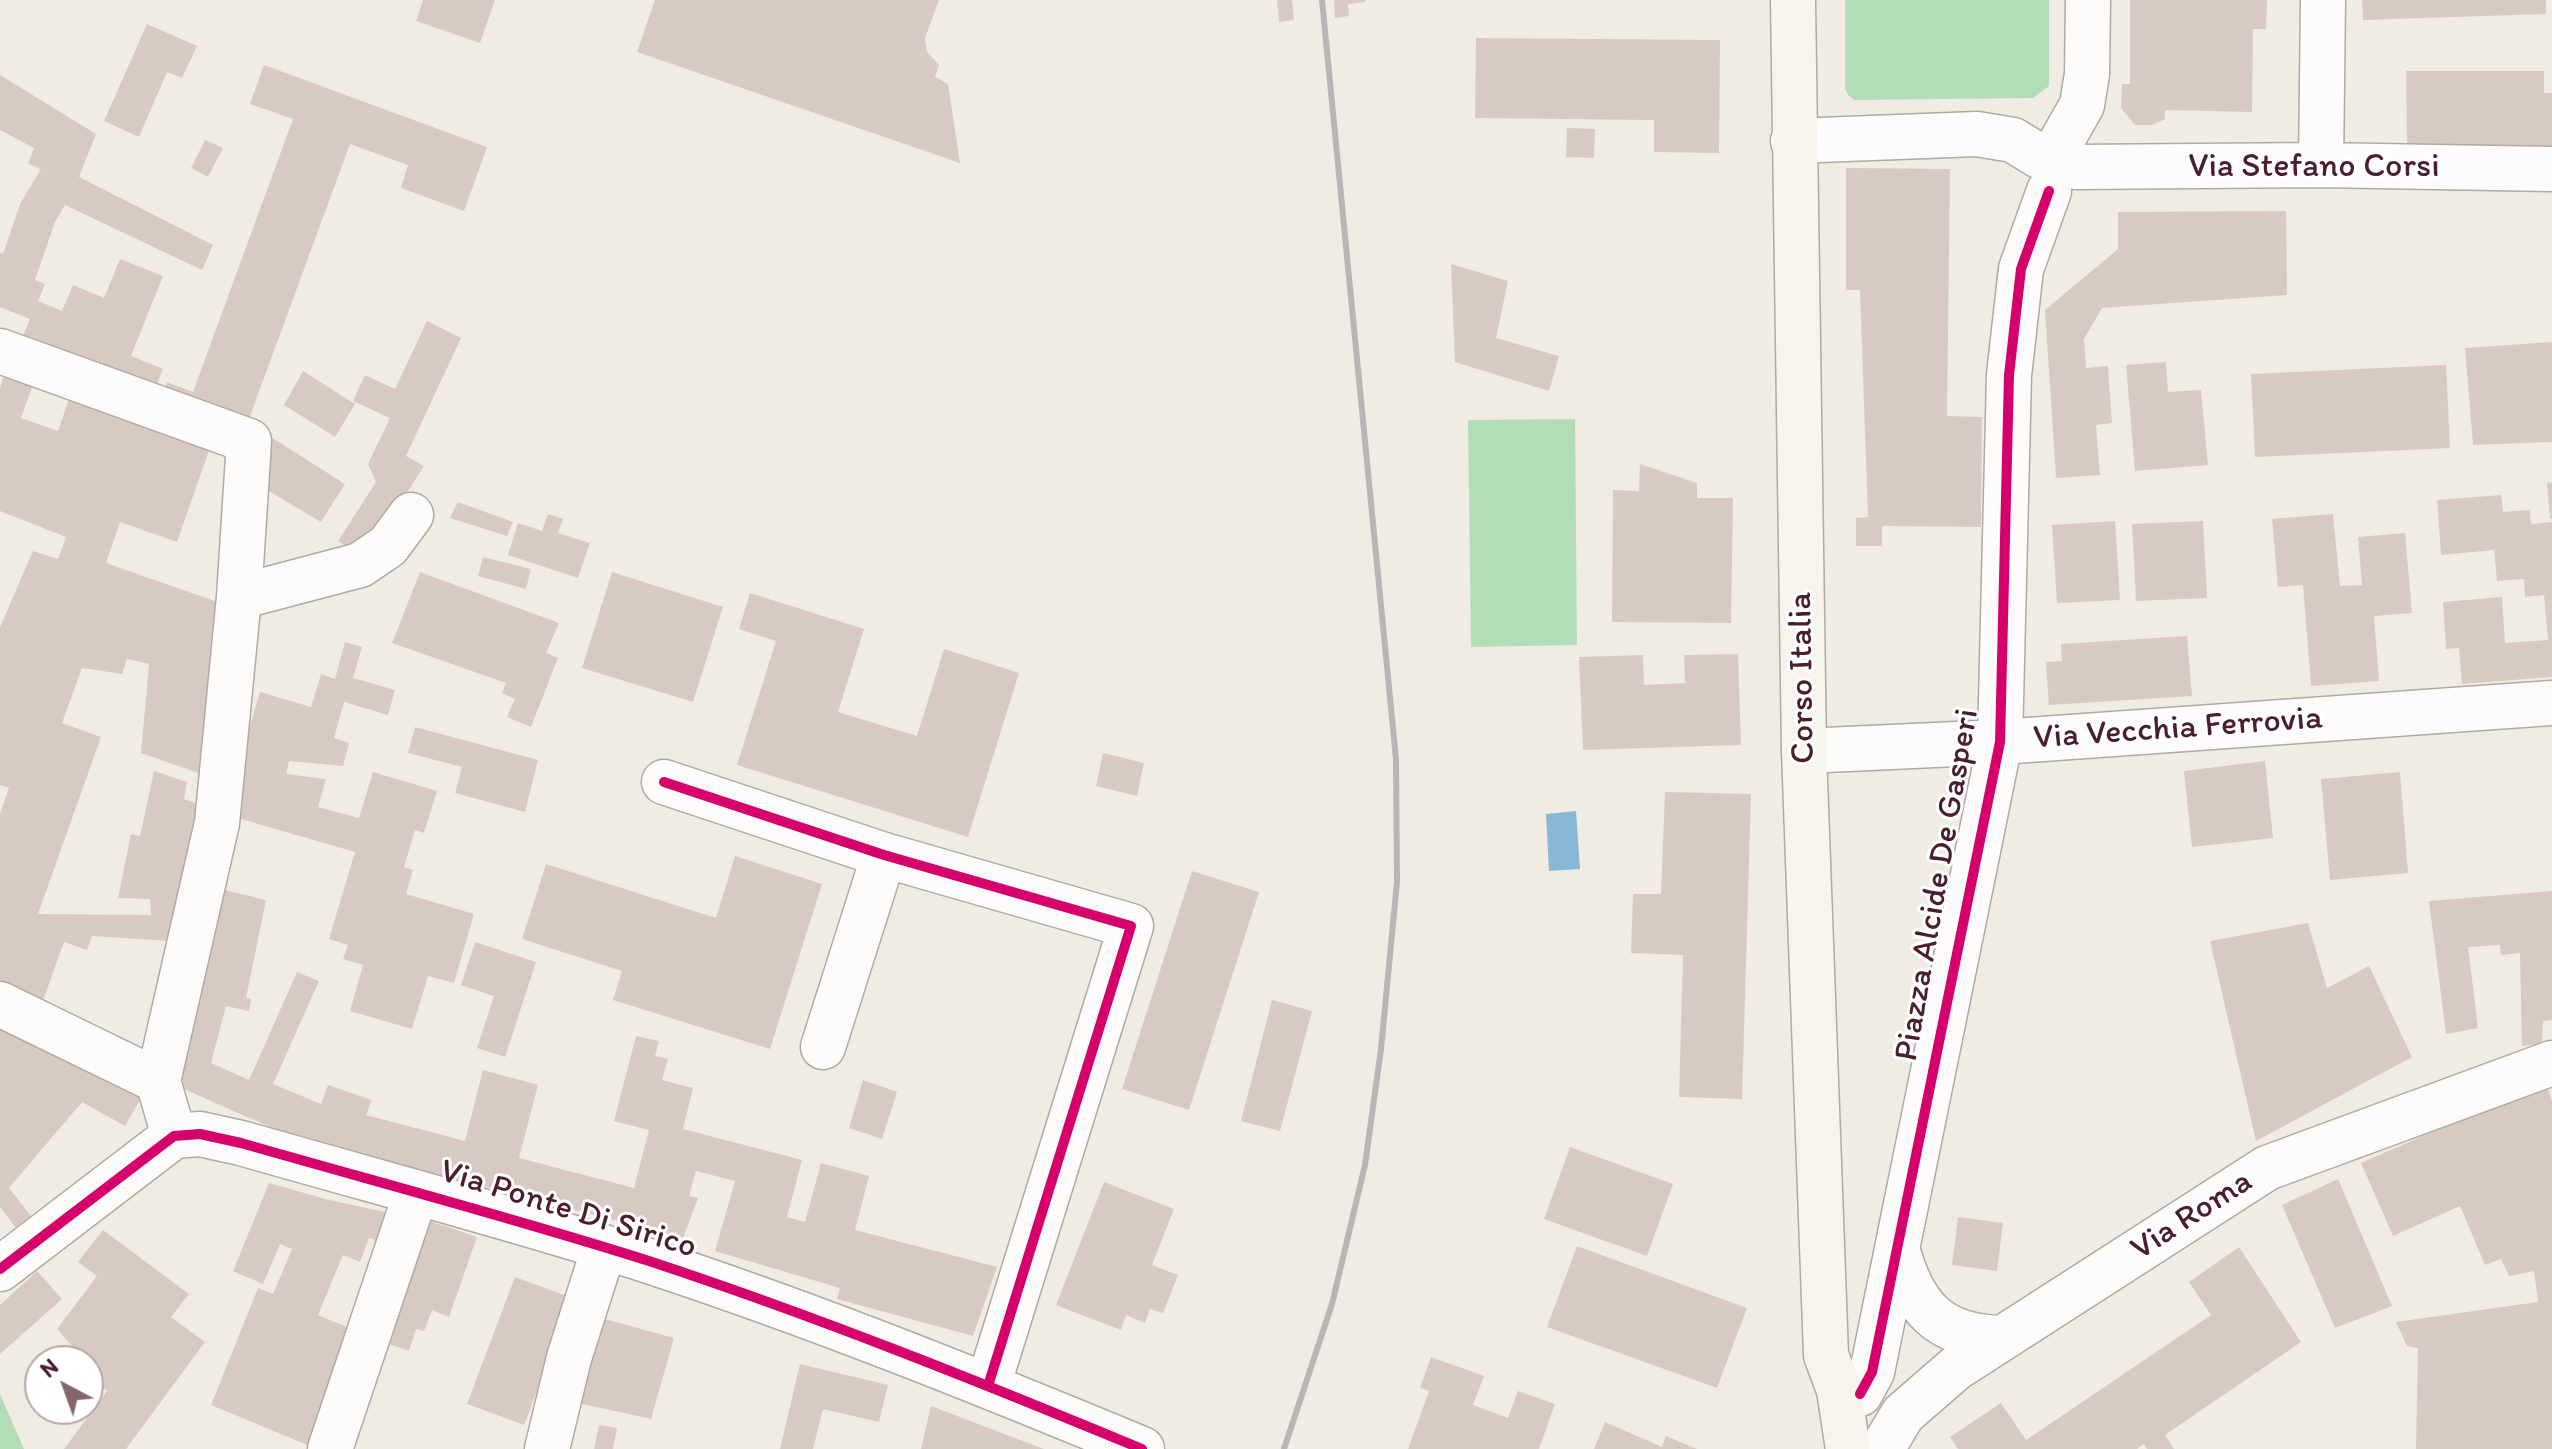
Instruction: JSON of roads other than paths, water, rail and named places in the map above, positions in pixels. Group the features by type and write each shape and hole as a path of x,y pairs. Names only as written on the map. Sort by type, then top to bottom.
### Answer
{"main road":[{"name":"Corso Italia","path":"1793,0 1804,751 1835,1382"},
{"path":"1816,1449 1835,1382"},
{"path":"1835,1382 1848,1449"}],"street":[{"name":"Piazza Alcide De Gasperi","path":"1835,1382 1872,1372 2000,742 2009,375 2021,269 2055,166 2082,105 2087,74 2088,0"},
{"path":"2321,165 2323,0"},
{"name":"Via Stefano Corsi","path":"1793,141 1977,134 2013,140 2055,166 2321,165 2552,169"},
{"path":"0,351 249,441 239,597 217,823 158,1081 174,1136 0,1269"},
{"path":"239,597 360,565 388,546 411,515"},
{"name":"Via Vecchia Ferrovia","path":"1804,751 2000,742 2552,703"},
{"path":"664,782 884,855 1131,926 988,1386"},
{"path":"823,1047 884,855"},
{"path":"0,1004 158,1081"},
{"name":"Via Roma","path":"1882,1449 1903,1414 1956,1368 2267,1168 2552,1063"},
{"name":"Via Ponte Di Sirico","path":"174,1136 200,1134 241,1143 648,1261 794,1312 1142,1449"},
{"path":"330,1449 416,1193"},
{"path":"547,1449 569,1358 604,1248"},
{"path":"1897,1248 1903,1272 1913,1291 1939,1321 1953,1331 2002,1338"},
{"path":"1835,1382 1899,1400 1923,1395"}],"water":[{"path":"1576,811 1580,869 1549,871 1546,814"}],"railway":[{"path":"1284,1449 1332,1304 1365,1165 1381,1049 1397,882 1396,759 1322,0"}]}
